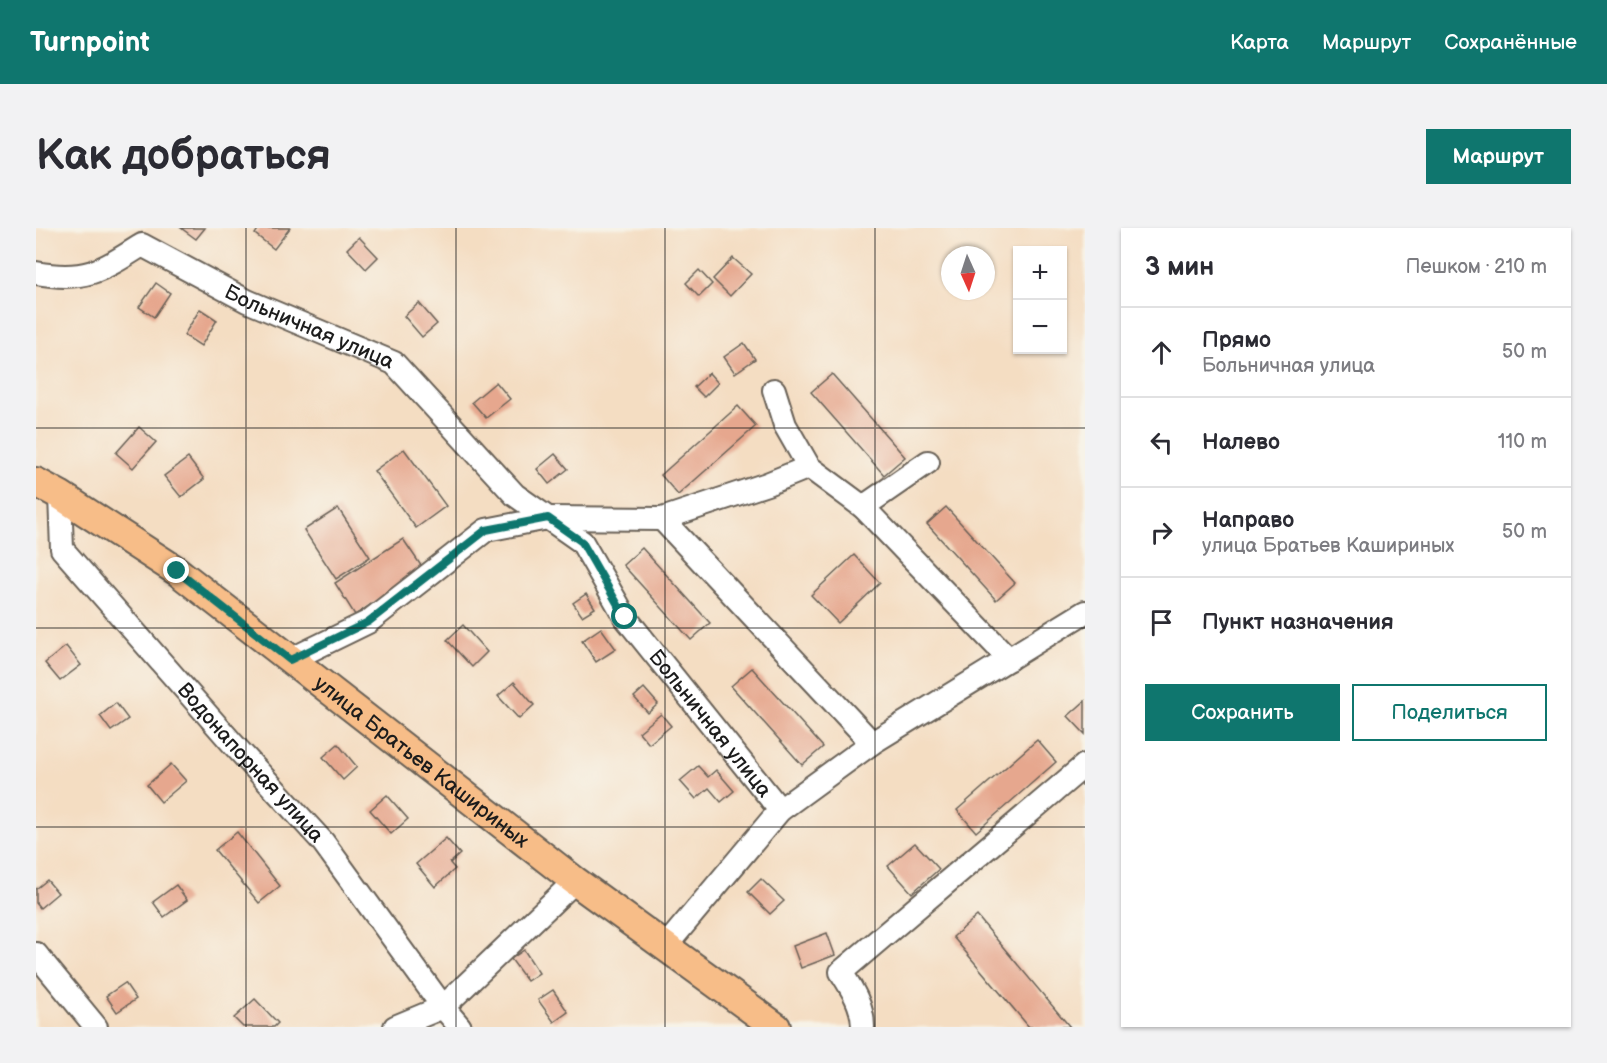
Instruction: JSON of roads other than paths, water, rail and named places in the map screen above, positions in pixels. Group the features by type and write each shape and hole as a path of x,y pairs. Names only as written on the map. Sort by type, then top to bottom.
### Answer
{"main road":[{"name":"улица Братьев Кашириных","path":"48,488 177,571 574,881 776,1027"}],"street":[{"name":"Больничная улица","path":"36,273 54,276 82,276 110,265 142,246 247,302 393,363 515,495 582,542 625,617 780,810 872,743 1085,612"},
{"path":"774,390 785,425 809,467 863,507 1009,659"},
{"path":"863,507 928,462"},
{"path":"290,660 368,622 486,530 548,518 662,519 809,467"},
{"name":"Водонапорная улица","path":"48,488 62,549 232,744 323,842 460,1027"},
{"path":"662,519 872,743"},
{"path":"863,1027 863,1017 855,992 841,972 1085,765"},
{"path":"665,947 780,810"},
{"path":"395,1027 443,1007 574,881"},
{"path":"36,954 96,1027"}]}
